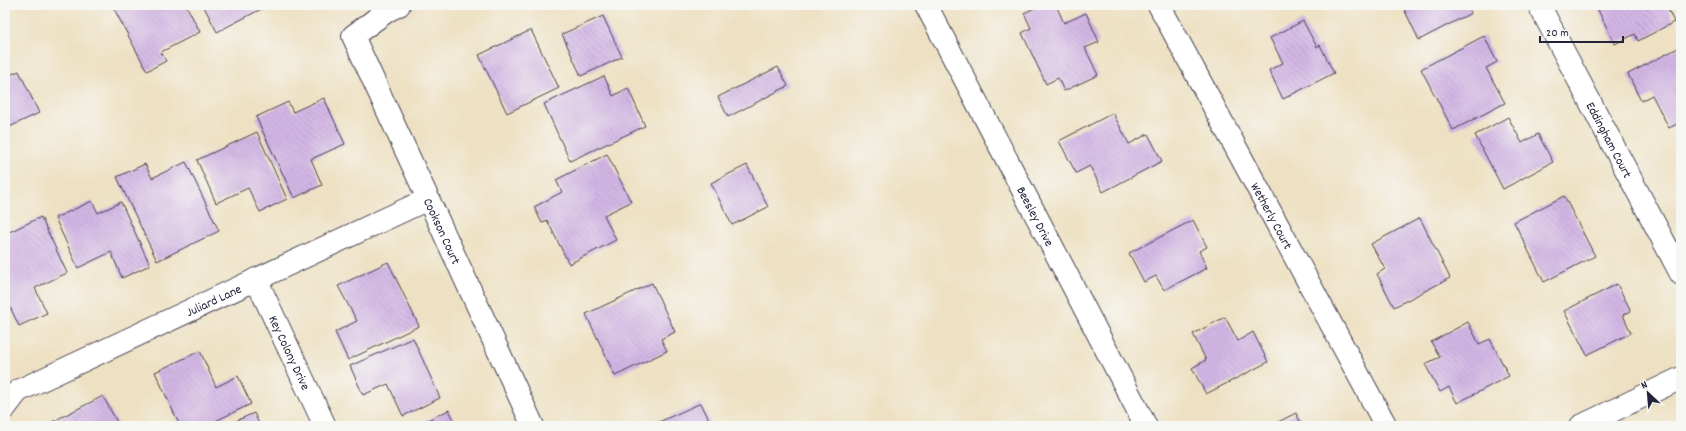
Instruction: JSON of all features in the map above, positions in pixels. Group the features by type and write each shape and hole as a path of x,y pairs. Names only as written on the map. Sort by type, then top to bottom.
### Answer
{"street":[{"name":"Cookson Court","path":"399,5 387,11 352,36 533,426"},
{"name":"Beesley Drive","path":"926,5 1146,426"},
{"name":"Wetherly Court","path":"1159,5 1386,426"},
{"name":"Eddingham Court","path":"1539,5 1681,274"},
{"name":"Juliard Lane","path":"5,408 18,392 428,199"},
{"name":"Key Colony Drive","path":"256,280 325,426"},
{"path":"1581,426 1681,378"}],"building":[{"path":"112,5 186,5 200,32 161,52 166,61 147,71"},
{"path":"203,5 269,5 217,32"},
{"path":"1041,5 1056,5 1064,23 1086,13 1099,42 1085,48 1098,75 1064,91 1058,78 1046,84 1022,33 1031,28 1024,13"},
{"path":"1402,5 1467,5 1471,13 1419,40"},
{"path":"1605,5 1666,5 1674,22 1638,41 1635,34 1615,44 1598,10 1606,6"},
{"path":"603,16 622,57 581,76 562,34"},
{"path":"1303,21 1317,47 1320,45 1334,73 1283,99 1269,70 1283,63 1270,38"},
{"path":"531,30 559,88 507,113 479,55"},
{"path":"1484,36 1497,62 1486,68 1505,103 1453,130 1421,69"},
{"path":"1680,47 1681,122 1669,128 1652,95 1641,101 1628,74"},
{"path":"778,67 788,86 728,117 718,97"},
{"path":"19,71 39,113 5,129 5,77"},
{"path":"604,76 613,96 628,88 645,126 570,161 544,104"},
{"path":"324,98 345,144 311,159 322,185 294,198 256,117 288,102 293,112"},
{"path":"1113,113 1129,144 1148,134 1162,161 1103,192 1090,166 1076,173 1059,141"},
{"path":"1508,117 1522,143 1538,134 1553,162 1503,189 1475,135"},
{"path":"257,132 287,199 260,212 248,188 216,203 197,160"},
{"path":"607,154 631,202 604,215 616,240 569,264 547,220 542,223 534,207 562,192 556,180"},
{"path":"186,162 219,231 157,261 117,177 145,164 152,178"},
{"path":"747,165 768,207 732,225 711,183"},
{"path":"1564,196 1595,256 1544,282 1514,222"},
{"path":"92,201 98,213 121,202 150,265 122,278 111,252 78,268 55,218"},
{"path":"41,217 67,273 35,288 47,313 19,326 5,296 5,234"},
{"path":"1420,218 1450,278 1394,307 1377,274 1385,269 1371,244"},
{"path":"1193,220 1207,247 1199,251 1207,268 1164,290 1156,276 1144,282 1129,253"},
{"path":"388,262 419,326 348,360 335,332 357,321 338,286"},
{"path":"652,283 675,332 661,339 667,351 615,376 586,314"},
{"path":"1617,284 1631,311 1623,315 1631,333 1587,355 1564,311"},
{"path":"1225,317 1238,341 1253,332 1268,362 1206,394 1192,368 1206,360 1193,334"},
{"path":"1468,322 1479,344 1490,339 1509,376 1457,403 1449,387 1440,392 1425,364 1440,357 1431,342"},
{"path":"413,338 440,398 403,416 388,384 363,395 350,366"},
{"path":"200,351 216,387 238,376 251,404 205,426 180,426 155,372"},
{"path":"103,396 119,426 52,426 50,423"},
{"path":"701,403 712,426 650,426"},
{"path":"449,410 457,426 415,426"},
{"path":"254,413 260,426 224,426"},
{"path":"1296,413 1302,426 1270,426"},
{"path":"1025,422 1027,426 1016,426"}]}
